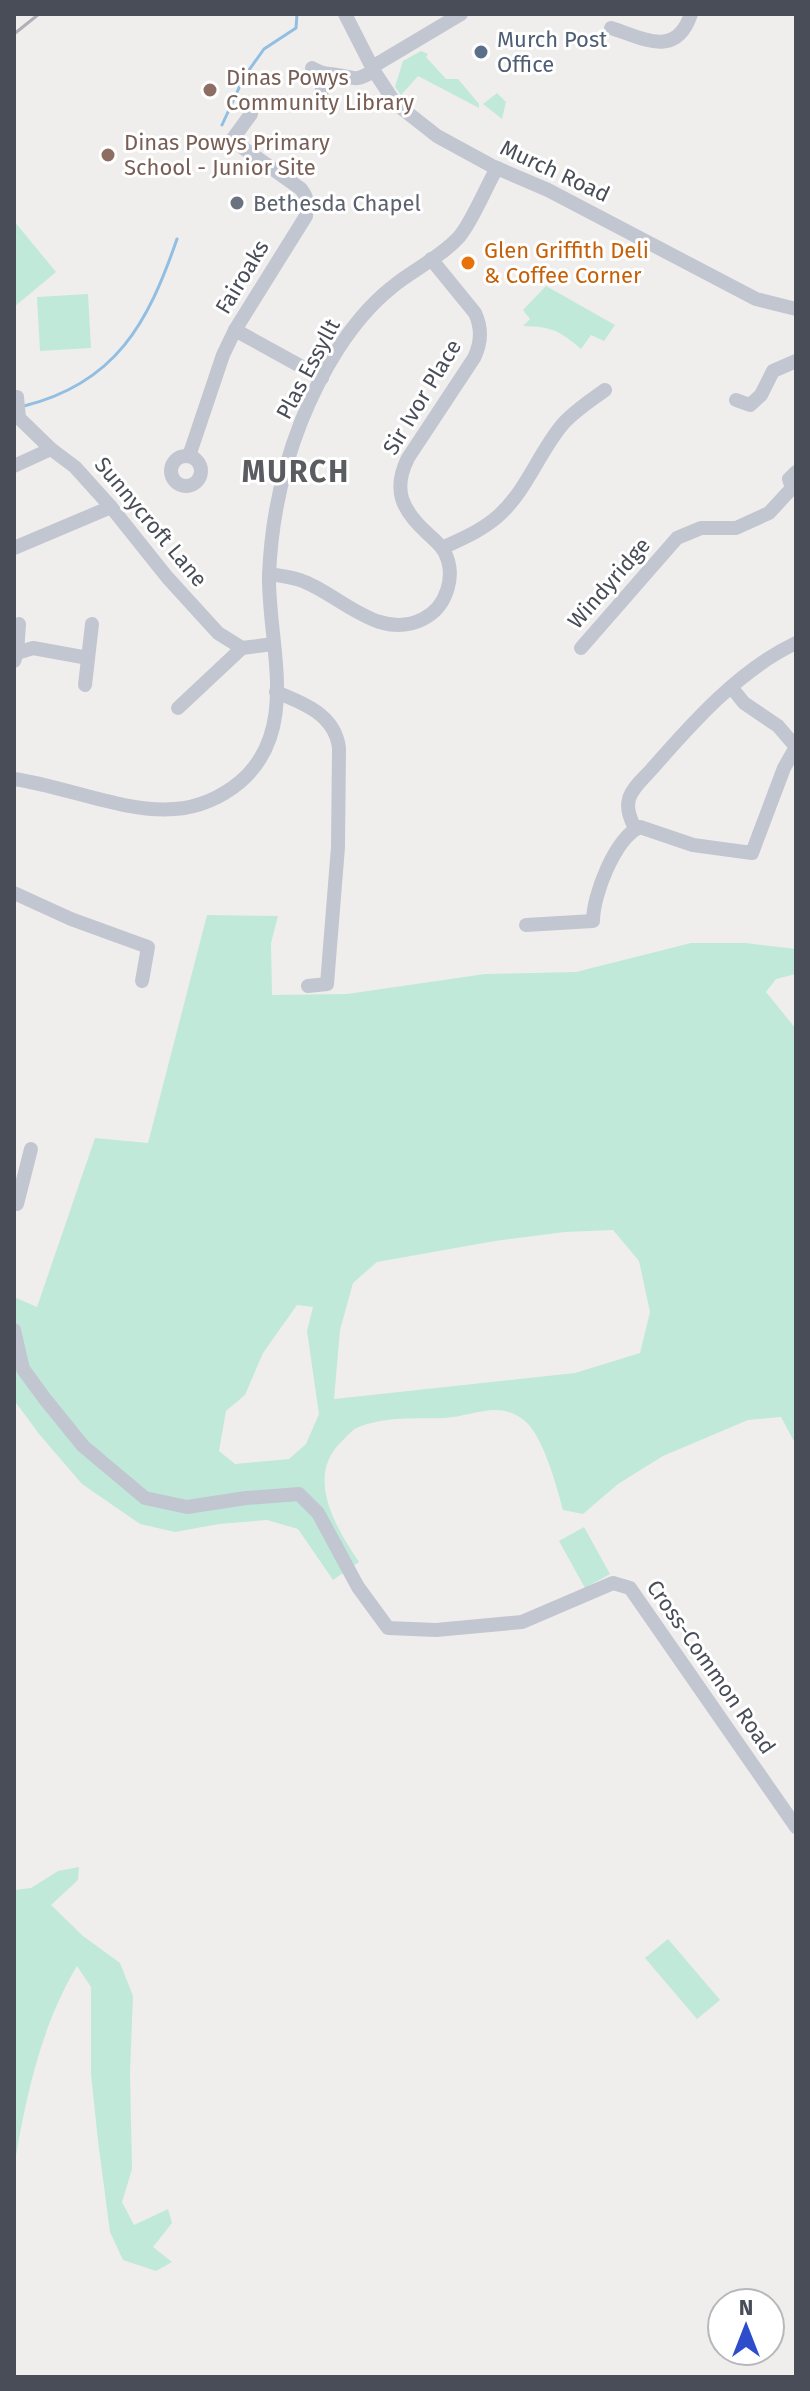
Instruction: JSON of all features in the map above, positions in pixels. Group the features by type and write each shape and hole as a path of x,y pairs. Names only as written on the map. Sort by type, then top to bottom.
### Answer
{"street":[{"name":"Murch Road","path":"345,14 373,69 395,103 448,142 548,190 756,299 796,309"},
{"path":"321,96 318,71 359,79 461,14"},
{"path":"611,28 653,42 673,41 686,28 691,14"},
{"name":"Fairoaks","path":"189,456 223,355 235,330 306,216 306,196 294,183 232,140 251,114"},
{"name":"Plas Essyllt","path":"14,779 154,809 175,810 204,802 233,788 253,767 272,738 276,722 269,574 271,547 285,472 302,421 344,341 392,286 459,236 497,168"},
{"name":"Sir Ivor Place","path":"431,259 475,313 479,320 480,338 474,358 402,470 400,493 407,513 442,548"},
{"path":"235,330 322,378"},
{"path":"736,400 750,405 761,395 773,371 796,361"},
{"path":"269,574 304,581 370,619 398,626 409,625 431,615 448,590 449,565 442,548 473,534 502,513 562,424 578,408 605,390"},
{"name":"Sunnycroft Lane","path":"17,397 19,418 75,467 218,633 242,648"},
{"path":"14,466 51,449"},
{"name":"Windyridge","path":"581,648 677,538 701,528 736,528 769,513 794,488 789,479 796,472"},
{"path":"14,548 111,507"},
{"path":"15,657 19,624"},
{"path":"85,685 92,624"},
{"path":"635,829 628,808 631,793 681,735 732,688 779,651 796,643"},
{"path":"178,708 242,648 273,644"},
{"path":"15,657 33,648 88,658"},
{"path":"526,925 593,921 598,886 618,850 635,829 646,827 667,838 693,845 752,853 784,768 796,747 778,726 744,703 732,688"},
{"path":"276,692 325,718 337,734 339,748 338,847 327,984 308,986"},
{"path":"14,893 71,919 148,947 142,981"},
{"path":"17,1204 24,1158"},
{"name":"Cross-Common Road","path":"14,1330 23,1369 83,1446 128,1486 145,1498 187,1507 299,1494 318,1513 358,1587 388,1628 436,1630 522,1622 613,1583 630,1588 796,1827"}],"green space":[{"path":"421,51 428,54 426,57 446,79 458,79 479,108 418,76 401,95 395,87 403,61"},
{"path":"497,93 506,102 502,119 483,104"},
{"path":"14,221 56,272 14,307"},
{"path":"546,286 615,325 604,341 591,335 581,349 555,331 523,326 530,319 523,310"},
{"path":"88,294 91,348 40,351 37,297"},
{"path":"207,915 278,916 271,943 272,995 347,994 485,974 576,972 691,943 746,943 796,949 796,974 776,979 766,992 796,1029 796,1445 781,1417 748,1420 663,1456 618,1484 583,1514 563,1510 538,1438 525,1421 515,1415 495,1410 455,1417 370,1423 354,1429 341,1442 330,1456 325,1471 328,1502 341,1534 359,1562 333,1580 298,1529 267,1520 175,1532 140,1524 82,1484 14,1400 14,1297 37,1307 95,1138 148,1143","holes":["613,1230 639,1261 650,1312 640,1353 575,1373 334,1399 340,1330 353,1283 377,1262 495,1241 565,1232","297,1305 313,1307 307,1331 319,1414 306,1444 289,1459 235,1464 219,1451 226,1411 245,1395 263,1353"]},
{"path":"584,1527 610,1574 585,1588 559,1541"},
{"path":"79,1867 78,1880 51,1905 83,1936 120,1963 133,1996 130,2073 132,2169 122,2202 134,2225 168,2209 172,2223 153,2247 172,2262 156,2271 123,2260 110,2232 91,2074 91,1987 77,1966 44,2038 29,2089 14,2167 14,1890 31,1888 58,1871"},
{"path":"668,1939 720,2000 697,2019 645,1958"}],"waterway":[{"path":"222,125 244,77 264,49 296,28 297,14"},
{"path":"24,406 56,396 83,382 124,345 154,297 177,239"}],"railway":[{"path":"14,34 39,14"}],"place":[{"name":"Murch Post Office","path":"481,52"},
{"name":"Dinas Powys Community Library","path":"210,90"},
{"name":"Dinas Powys Primary School - Junior Site","path":"108,155"},
{"name":"Bethesda Chapel","path":"237,203"},
{"name":"Glen Griffith Deli & Coffee Corner","path":"468,263"}],"district":[{"name":"MURCH","path":"296,472"}]}
